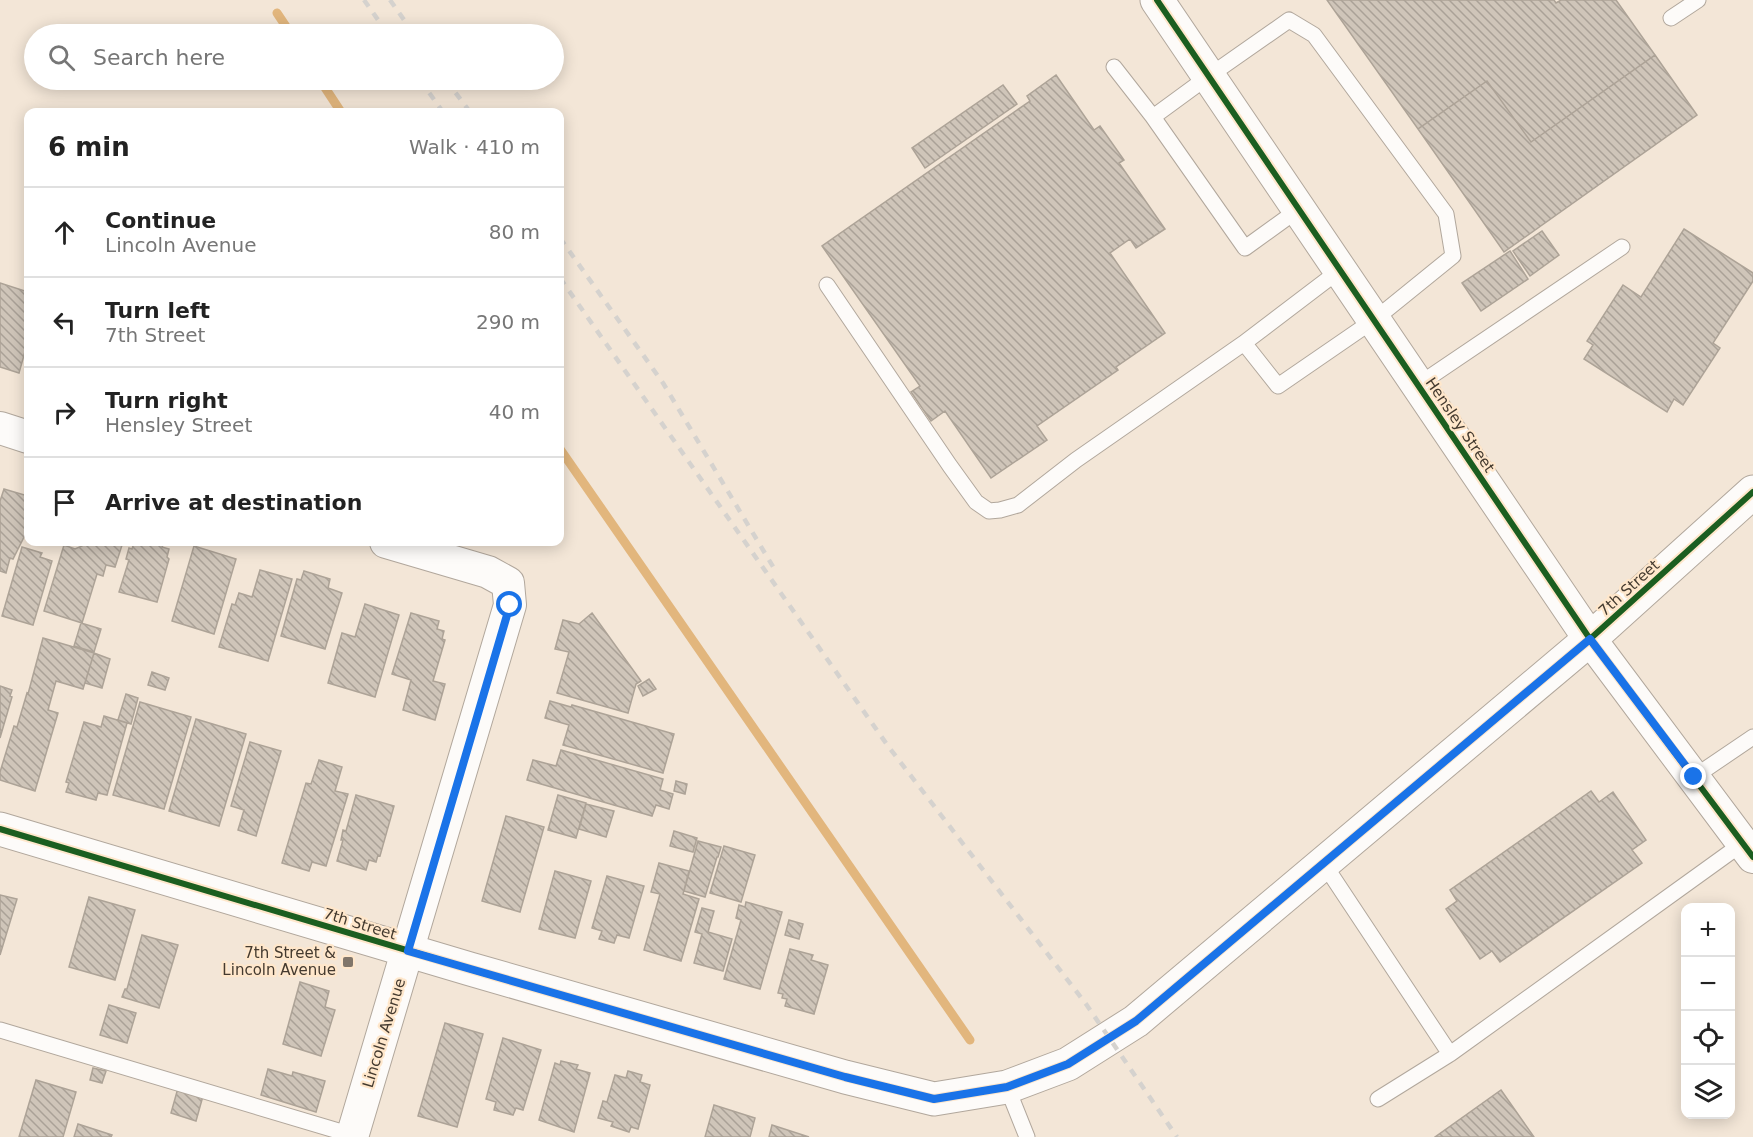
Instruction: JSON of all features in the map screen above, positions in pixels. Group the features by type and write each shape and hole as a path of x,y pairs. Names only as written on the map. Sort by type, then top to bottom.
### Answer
{"street":[{"name":"Hensley Street","path":"1157,0 1590,639 1748,850"},
{"path":"0,428 24,436"},
{"name":"7th Street","path":"0,830 834,1074 934,1099 1007,1087 1068,1064 1136,1021 1590,639 1753,492"},
{"name":"Lincoln Avenue","path":"354,1136 510,605 508,584 488,572 400,546"}],"lane":[{"path":"1671,18 1698,0"},
{"path":"1153,117 1290,20 1314,35 1446,214 1453,256 1374,320 1278,386 1244,343"},
{"path":"1114,67 1153,117 1245,248 1299,209"},
{"path":"1419,385 1622,247"},
{"path":"827,285 950,466 976,502 989,511 1018,505 1076,460 1244,343 1340,270"},
{"path":"1694,777 1753,737"},
{"path":"1378,1099 1450,1054 1748,850"},
{"path":"1324,864 1450,1054"},
{"path":"0,1030 354,1136"},
{"path":"1007,1087 1026,1137"}],"building":[{"path":"1327,0 1554,0 1556,3 1561,0 1616,0 1655,55 1531,142 1487,81 1418,129"},
{"path":"1655,55 1697,115 1504,252 1418,129 1487,81 1531,142"},
{"path":"1056,75 1094,130 1100,126 1124,160 1119,163 1165,229 1136,248 1130,239 1110,253 1165,333 1116,367 1118,370 1037,426 1047,440 991,478 945,411 931,421 911,392 920,386 822,246 1030,101 1027,96"},
{"path":"1003,85 1017,104 925,168 912,148"},
{"path":"1684,229 1753,273 1753,281 1713,343 1720,348 1683,405 1674,399 1667,412 1584,359 1593,345 1587,341 1623,285 1641,297"},
{"path":"1542,231 1559,255 1530,276 1513,251"},
{"path":"1510,251 1528,279 1481,311 1462,283"},
{"path":"0,283 24,291 24,355 19,373 0,367"},
{"path":"4,489 24,495 24,537 13,559 10,558 6,573 0,571 0,501"},
{"path":"64,546 75,549 82,546 122,546 115,567 106,565 103,576 97,574 82,623 44,611"},
{"path":"133,546 162,546 169,549 167,557 169,559 157,602 119,592 129,560 126,559 129,548 132,549"},
{"path":"194,546 236,559 214,634 172,621"},
{"path":"22,547 42,553 40,557 52,561 33,625 2,616"},
{"path":"260,570 292,579 268,661 219,647 232,604 235,605 239,593 252,597"},
{"path":"304,571 330,579 328,588 342,593 325,649 281,636 297,579 301,580"},
{"path":"365,604 399,615 375,697 328,683 342,633 355,637"},
{"path":"411,613 439,621 437,629 444,631 442,639 445,640 433,681 445,684 435,720 403,710 411,680 392,674"},
{"path":"592,613 641,681 636,684 628,713 557,693 569,652 555,649 563,620 579,624"},
{"path":"81,623 101,629 94,652 74,646"},
{"path":"43,638 94,653 83,689 56,681 48,710 58,713 35,791 0,780 0,772 14,726 17,727 28,694"},
{"path":"94,653 110,659 102,688 85,683"},
{"path":"152,672 169,678 165,690 148,685"},
{"path":"649,679 656,689 643,696 638,686"},
{"path":"0,686 12,690 10,696 12,697 0,738"},
{"path":"126,694 138,698 131,724 118,720"},
{"path":"550,701 674,734 663,773 563,745 569,725 545,718"},
{"path":"140,702 191,717 164,809 113,795"},
{"path":"104,716 127,723 107,795 98,793 96,800 66,792 69,783 66,782 84,722 101,727"},
{"path":"196,719 246,734 219,826 169,811"},
{"path":"250,742 281,751 256,836 238,830 244,810 231,806"},
{"path":"561,750 663,779 660,790 673,794 669,809 656,805 652,816 527,780 533,760 556,766"},
{"path":"319,760 342,767 335,791 348,794 326,866 312,862 309,871 282,863 306,783 311,784"},
{"path":"676,781 687,784 685,794 674,791"},
{"path":"1591,791 1599,802 1613,792 1646,840 1632,850 1642,863 1500,962 1492,951 1480,959 1446,909 1457,901 1450,890"},
{"path":"356,795 394,806 380,856 378,855 376,862 369,860 366,870 337,861 343,840 341,840 343,830 346,831"},
{"path":"558,795 586,803 576,838 548,830"},
{"path":"586,804 614,811 606,837 579,829"},
{"path":"506,816 544,827 520,912 482,901"},
{"path":"674,831 697,838 693,852 670,846"},
{"path":"698,841 721,847 705,897 684,891"},
{"path":"724,846 755,855 741,902 710,893"},
{"path":"659,863 689,871 683,894 699,899 681,961 644,950 660,894 651,892"},
{"path":"555,871 591,881 575,938 539,929"},
{"path":"607,876 644,886 629,938 617,935 614,943 599,939 602,931 592,928"},
{"path":"0,895 17,899 0,955"},
{"path":"89,897 135,910 115,980 69,967"},
{"path":"746,902 782,912 760,989 724,979 741,920 736,918 739,905 745,907"},
{"path":"702,908 714,911 708,932 732,939 723,971 694,963 702,934 695,932"},
{"path":"789,920 803,924 799,939 785,935"},
{"path":"142,935 178,945 159,1008 122,997 127,989"},
{"path":"790,949 813,955 811,960 828,965 814,1014 785,1006 787,999 782,998 783,994 778,993"},
{"path":"300,982 329,991 325,1007 335,1010 321,1056 283,1044"},
{"path":"109,1005 136,1013 127,1043 100,1035"},
{"path":"445,1023 483,1034 457,1127 418,1116"},
{"path":"503,1038 541,1050 523,1110 516,1108 513,1115 494,1110 496,1102 486,1099"},
{"path":"561,1061 578,1065 576,1069 590,1073 574,1132 539,1120 555,1063 560,1065"},
{"path":"93,1068 106,1071 102,1083 90,1080"},
{"path":"268,1069 292,1076 293,1072 325,1081 316,1112 261,1095"},
{"path":"628,1071 642,1075 640,1082 650,1085 638,1129 631,1127 629,1132 611,1126 613,1122 598,1118 603,1101 607,1102 615,1075 626,1078"},
{"path":"36,1080 76,1092 63,1137 19,1137"},
{"path":"178,1088 203,1096 196,1121 171,1113"},
{"path":"1501,1090 1534,1137 1435,1137"},
{"path":"714,1105 755,1118 750,1137 705,1137"},
{"path":"78,1124 112,1135 111,1137 74,1137"},
{"path":"772,1125 809,1137 769,1137"}],"waterway":[{"path":"277,13 284,24"},
{"path":"327,90 338,108"},
{"path":"564,455 970,1040"}],"railway":[{"path":"364,0 381,24"},
{"path":"390,0 407,24"},
{"path":"427,90 440,108"},
{"path":"454,90 467,108"},
{"path":"564,244 663,383 775,570"},
{"path":"564,284 888,746 1086,1004 1177,1137"}],"cycle path":[{"path":"1157,0 1590,639 1753,857"},
{"path":"0,829 470,969 845,1077 934,1099 1007,1087 1068,1064 1136,1021 1590,639 1753,492"}],"place":[{"name":"7th Street & Lincoln Avenue","path":"348,962"}],"route":[{"path":"510,605 408,951 845,1077 934,1099 1007,1087 1068,1064 1136,1021 1590,639 1694,777"}]}
